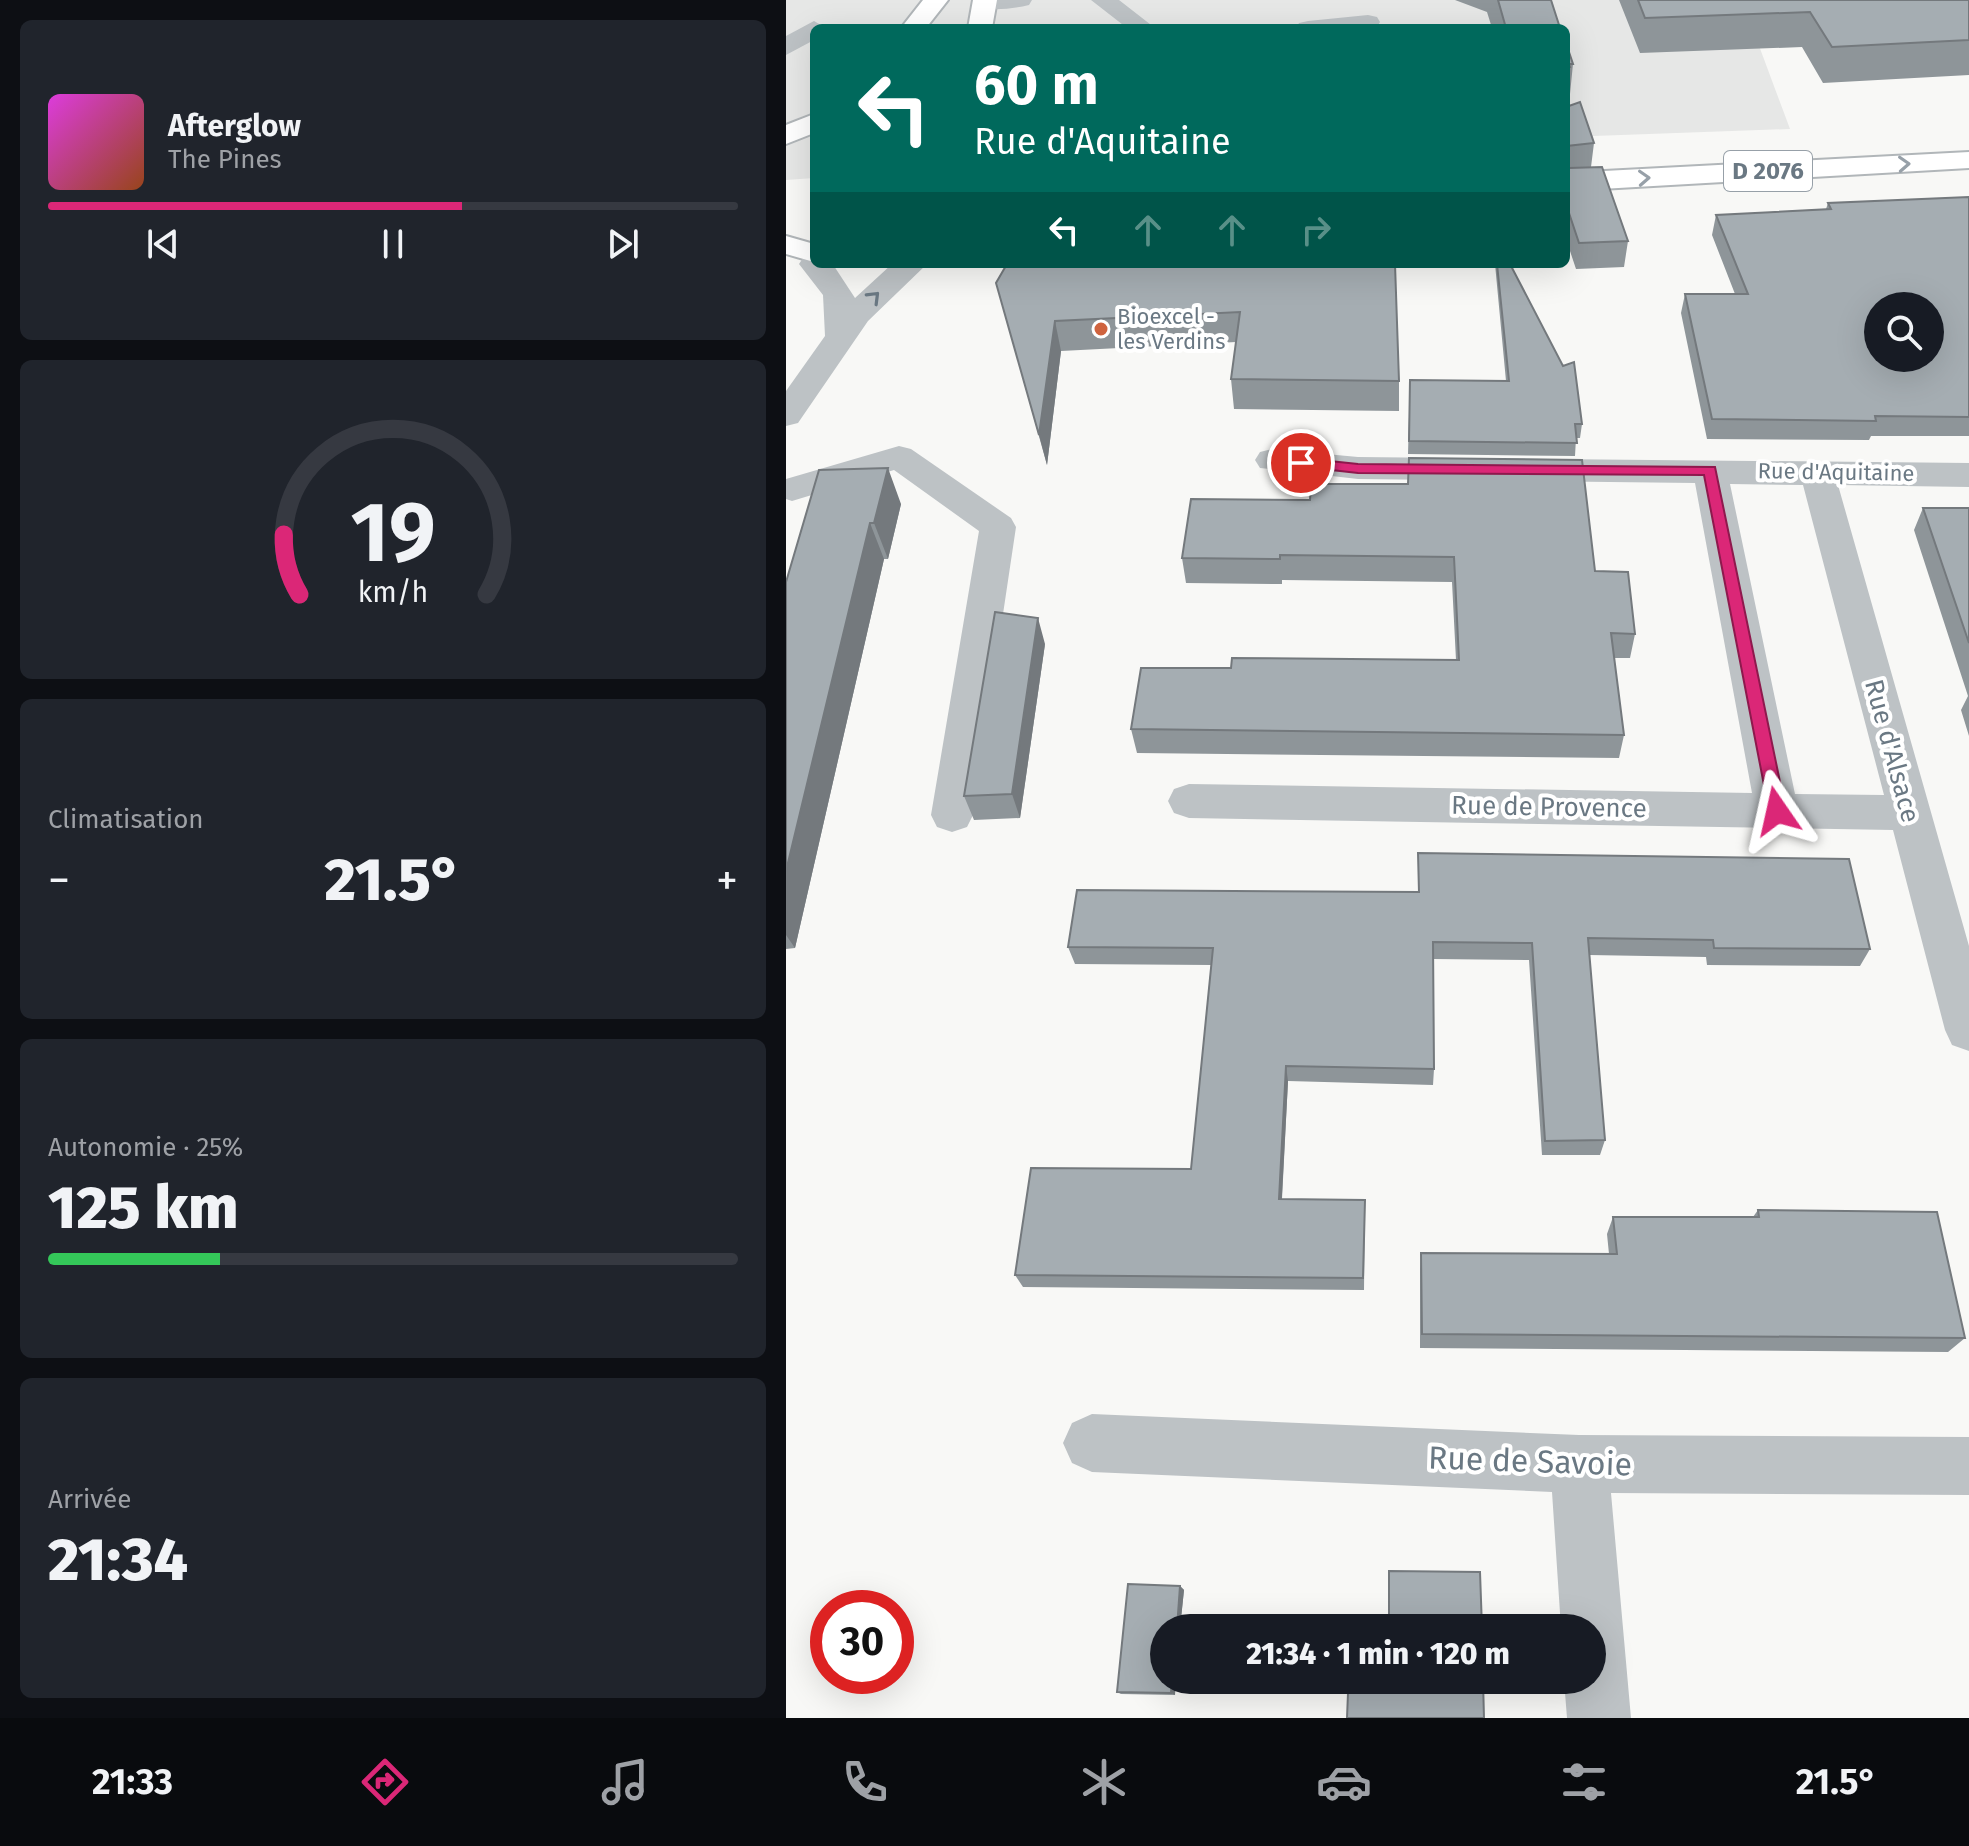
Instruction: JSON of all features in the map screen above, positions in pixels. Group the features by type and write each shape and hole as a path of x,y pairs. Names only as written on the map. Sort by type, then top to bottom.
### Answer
{"main road":[{"path":"916,24 936,0"},
{"path":"932,24 944,0"},
{"path":"981,24 984,1"},
{"path":"786,136 810,124"},
{"name":"D 2076","path":"1570,182 1969,160"}],"street":[{"path":"984,1 1020,0"},
{"path":"1103,0 1137,24"},
{"path":"1348,24 1368,22"},
{"path":"786,47 810,29"},
{"path":"820,268 834,280 842,301 840,335"},
{"path":"787,412 840,335 873,297 907,268"},
{"path":"788,494 899,457 998,527 952,815"},
{"name":"Rue d'Aquitaine","path":"1272,460 1358,468 1969,475"},
{"path":"1710,471 1777,811"},
{"name":"Rue d'Alsace","path":"1817,472 1969,1030"},
{"name":"Rue de Provence","path":"1189,801 1908,813"},
{"name":"Rue de Savoie","path":"1092,1443 1579,1464 1969,1466"},
{"path":"1579,1464 1591,1614"},
{"path":"1597,1694 1599,1718"}],"shaded area":[{"path":"786,0 1742,0 1790,129 1570,137 1570,24 810,24 810,178 786,180"}],"building":[{"path":"1498,0 1551,0 1559,24 1505,24"},
{"path":"1638,0 1969,0 1969,40 1832,47 1810,12 1645,18"},
{"path":"1580,102 1594,143 1570,146 1570,106"},
{"path":"1602,167 1628,241 1579,243 1570,216 1570,168"},
{"path":"1969,197 1969,417 1875,416 1876,421 1712,419 1685,294 1748,294 1716,215 1831,209 1828,203"},
{"path":"1005,268 1395,268 1399,381 1231,379 1240,312 1055,321 1039,435 996,283"},
{"path":"1497,268 1512,268 1563,366 1574,362 1582,424 1575,424 1577,443 1409,441 1410,380 1509,381"},
{"path":"1409,458 1582,460 1595,571 1628,572 1635,634 1611,633 1624,735 1131,729 1141,668 1231,668 1232,658 1459,660 1454,557 1280,555 1280,559 1182,558 1191,499 1310,500 1311,484 1408,484"},
{"path":"888,468 874,523 870,523 786,871 786,582 819,470"},
{"path":"1923,508 1969,508 1969,643"},
{"path":"995,612 1038,618 1012,794 964,796"},
{"path":"1418,853 1849,859 1870,949 1714,948 1713,940 1588,938 1605,1140 1545,1141 1532,943 1433,942 1434,1069 1286,1066 1279,1199 1365,1200 1363,1278 1015,1275 1031,1168 1191,1169 1213,948 1068,947 1077,890 1419,892"},
{"path":"1758,1210 1937,1212 1965,1338 1422,1334 1421,1253 1617,1254 1613,1217 1759,1217"},
{"path":"1389,1571 1480,1572 1482,1614 1389,1614"},
{"path":"1128,1584 1180,1586 1178,1614 1150,1614 1150,1693 1117,1692"},
{"path":"1348,1694 1483,1694 1484,1718 1347,1718"}],"place":[{"name":"Bioexcel - les Verdins","path":"1101,329"}],"route":[{"path":"1301,463 1358,468 1710,471 1777,811"}]}
